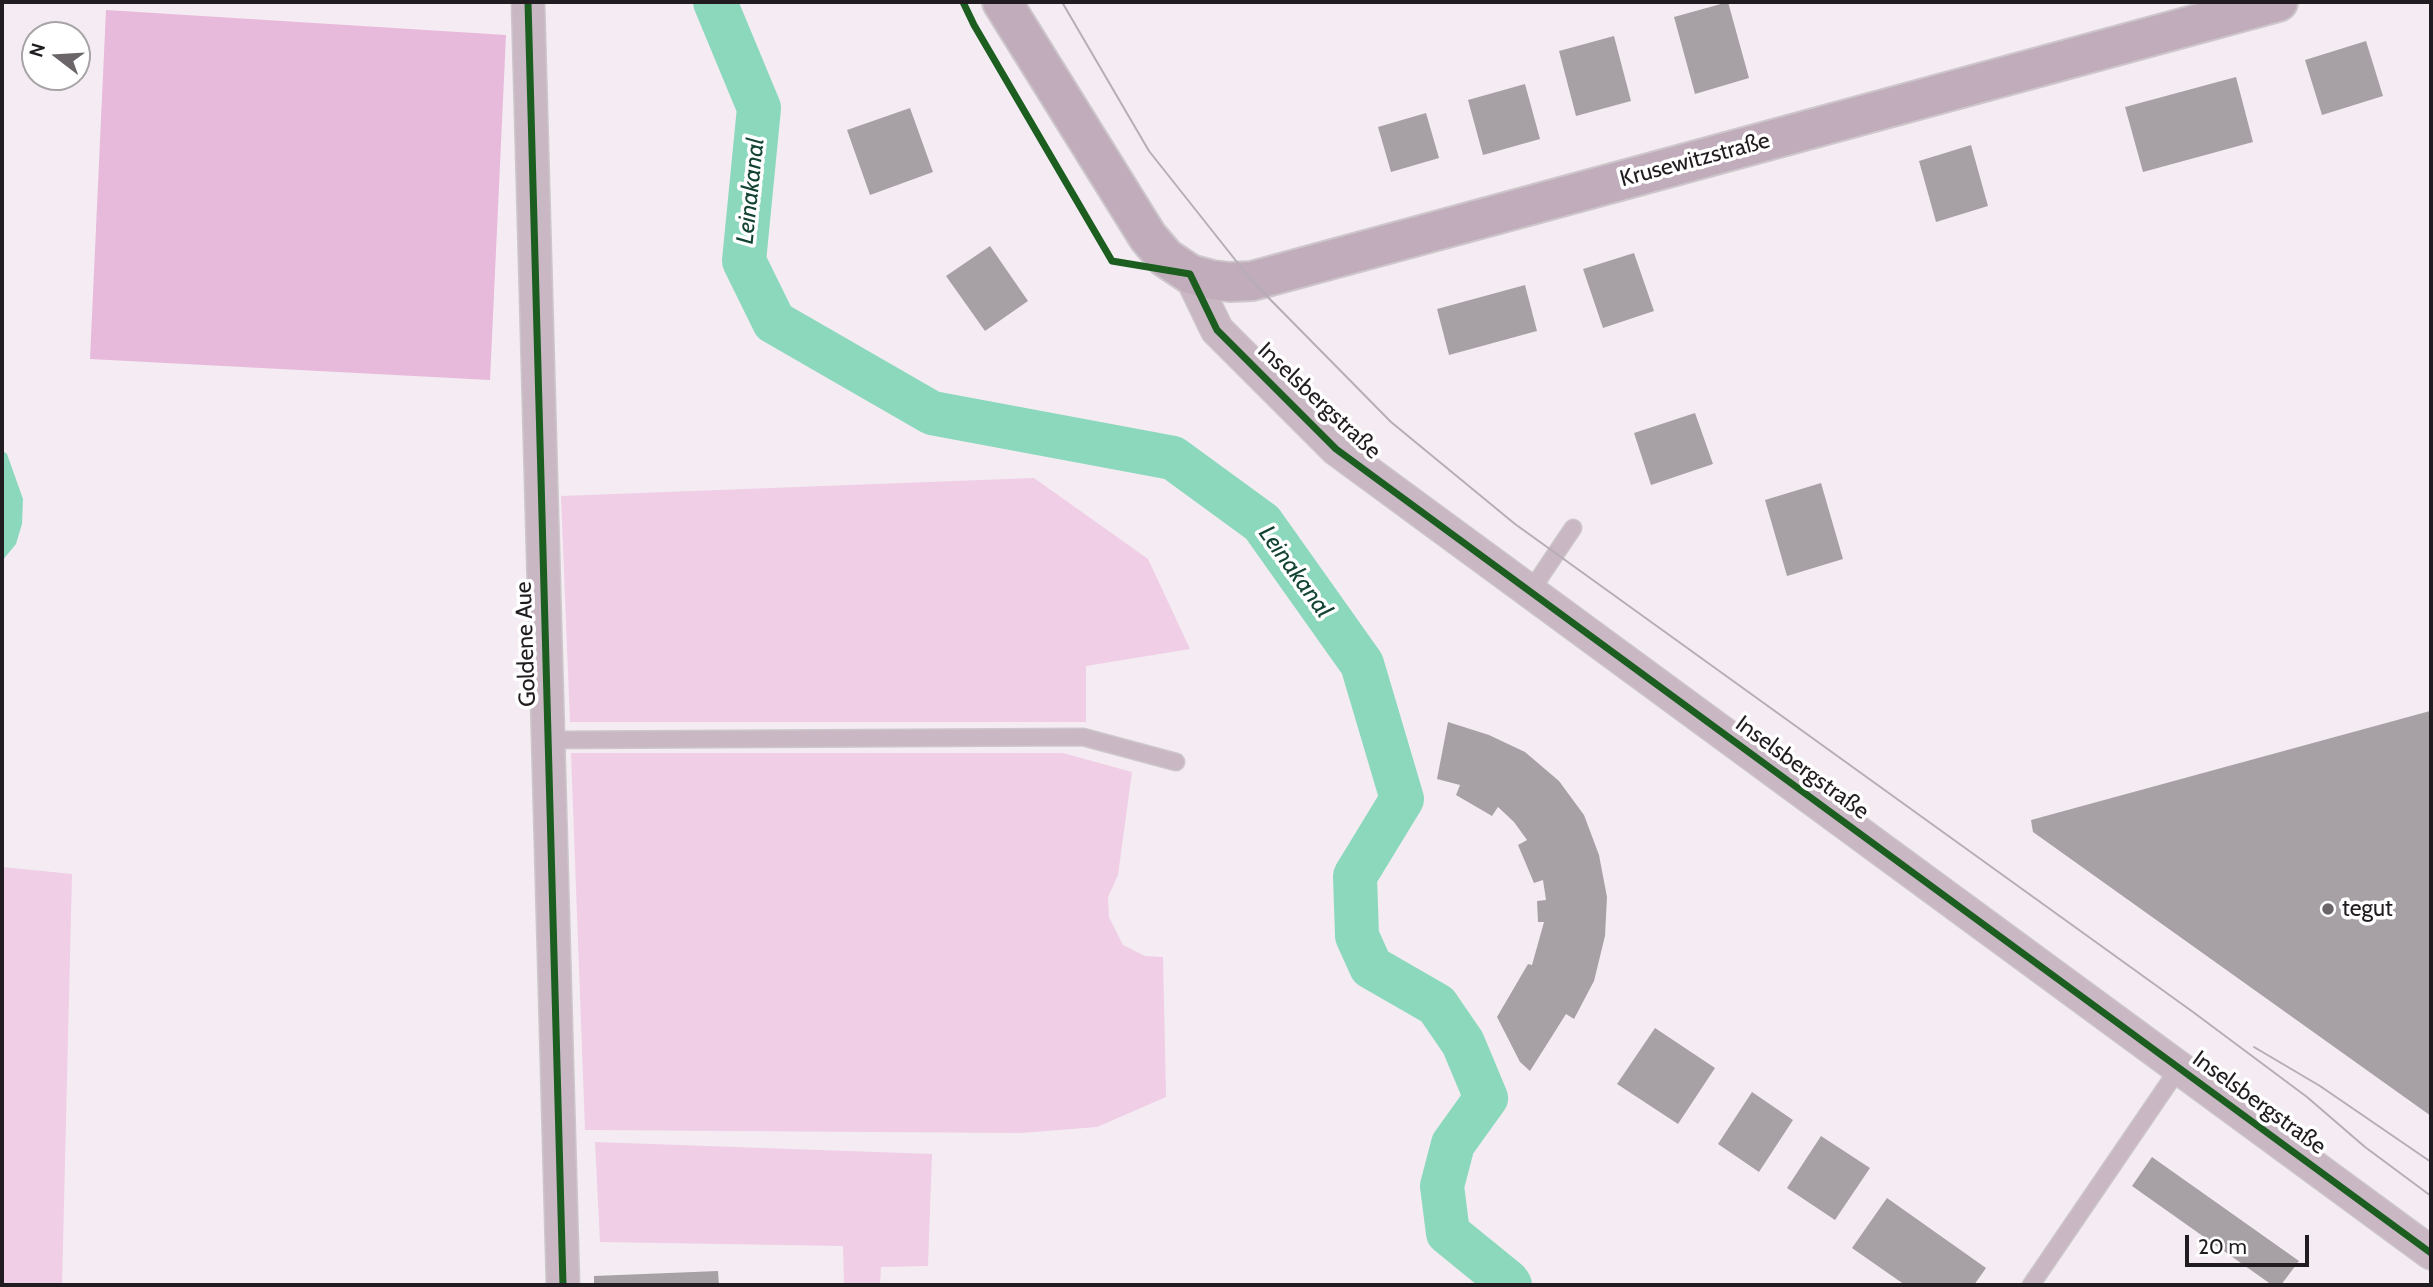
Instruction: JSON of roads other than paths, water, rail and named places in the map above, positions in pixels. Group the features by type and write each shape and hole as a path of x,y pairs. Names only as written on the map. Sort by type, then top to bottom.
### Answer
{"main road":[{"name":"Krusewitzstraße","path":"1002,2 1148,237 1166,258 1190,274 1212,280 1252,281 2278,2"}],"street":[{"name":"Goldene Aue","path":"528,2 563,1285"},
{"name":"Inselsbergstraße","path":"1190,274 1217,330 1336,449 2431,1253"}],"lane":[{"path":"1530,592 1573,528"},
{"path":"548,740 1083,737 1176,762"},
{"path":"2031,1285 2179,1068"}],"waterway":[{"name":"Leinakanal","path":"715,2 759,108 744,261 774,322 932,413 1173,458 1262,523 1362,664 1402,799 1355,876 1357,936 1371,967 1437,1005 1463,1043 1486,1098 1453,1144 1442,1186 1448,1233 1510,1285"}],"tram line":[{"path":"1062,2 1149,151 1252,281 1391,422 1515,524 2193,1012 2307,1097 2365,1147 2431,1196"},
{"path":"2254,1047 2320,1086 2431,1162"}],"place":[{"name":"tegut","path":"2328,909"}]}
